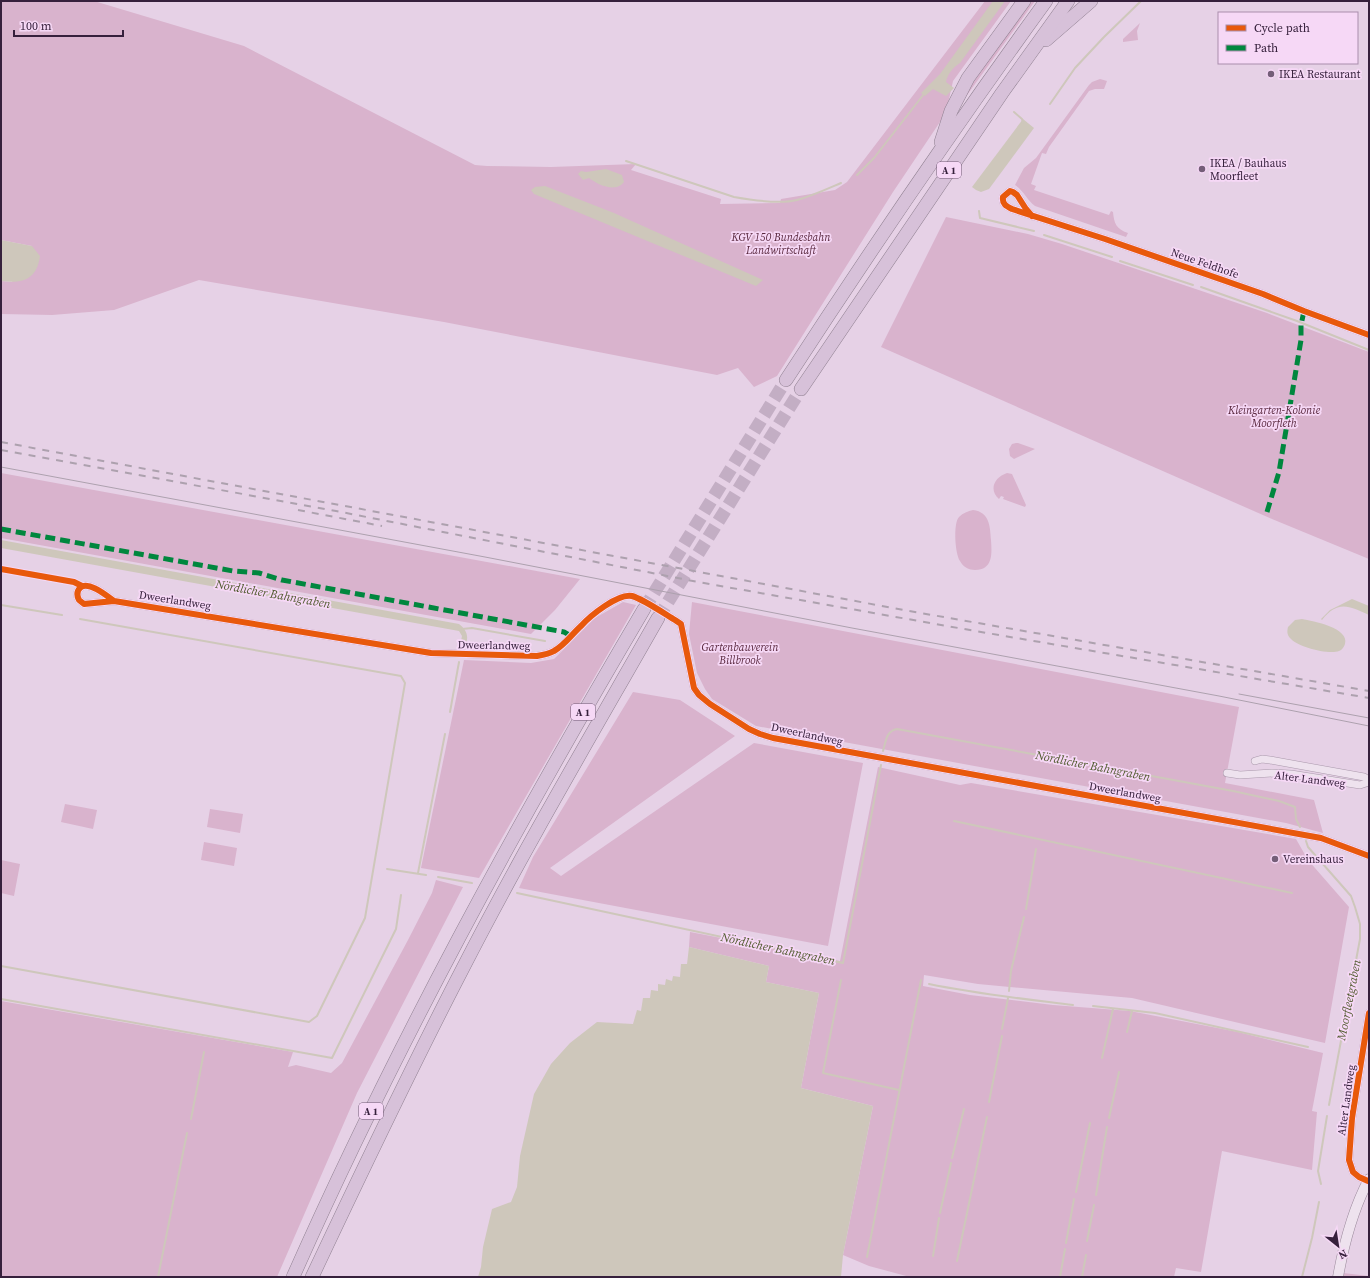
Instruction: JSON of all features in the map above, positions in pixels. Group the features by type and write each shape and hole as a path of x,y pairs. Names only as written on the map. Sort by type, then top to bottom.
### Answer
{"highway":[{"path":"936,156 951,111 968,78 1024,1"},
{"name":"A 1","path":"786,380 860,266 1046,1"},
{"name":"A 1","path":"801,389 1030,54 1068,1"},
{"path":"1030,54 1091,1"},
{"name":"A 1","path":"293,1277 358,1138 446,961 582,713 644,609"},
{"name":"A 1","path":"312,1277 372,1149 464,966 539,826 658,618"}],"main road":[{"path":"1338,1277 1344,1245 1368,1180"}],"street":[{"name":"Neue Feldhofe","path":"1032,216 1264,294 1304,311 1369,335"},
{"name":"Dweerlandweg","path":"114,601 89,586 80,588 77,594 78,600 84,604 114,601 431,653 537,656 554,651 590,617 617,599 624,596 633,596 681,624 694,688 699,695 710,704 749,729 760,734 871,757 1321,838 1369,856"},
{"name":"Alter Landweg","path":"1227,773 1240,775 1272,773 1291,774 1360,785 1369,781 1364,777 1270,760 1262,759 1255,761"},
{"name":"Alter Landweg","path":"1368,1180 1359,1177 1353,1172 1348,1160 1352,1118 1369,1013"}],"green space":[{"name":"KGV 150 Bundesbahn Landwirtschaft","path":"1,1 94,1 244,46 475,165 551,167 636,164 631,170 721,199 720,204 780,203 781,199 835,190 847,182 985,1 1011,1 953,81 946,113 893,192 777,376 754,387 738,368 717,375 444,322 199,280 114,310 52,315 1,314 1,281 12,282 32,246 1,240"},
{"path":"1028,1 1035,1 962,102 969,83"},
{"path":"1140,23 1137,31 1138,40 1123,42 1123,39"},
{"path":"1100,79 1107,81 1104,89 1089,91 1049,147 1046,154 1042,153 1031,184 1036,186 1034,190 1109,215 1111,211 1113,212 1116,225 1121,230 1128,233 1126,237 1035,206 1015,185 1024,168 1036,158 1089,85"},
{"name":"Kleingarten-Kolonie Moorfleth","path":"946,217 1028,234 1062,244 1267,313 1369,352 1369,559 1272,519 881,347"},
{"path":"1016,443 1035,449 1014,459 1010,456 1009,449 1012,444"},
{"path":"1,473 580,579 555,610 531,634 1,538"},
{"path":"1007,473 1012,474 1026,505 1025,507 1003,499 1004,497 1001,496 999,499 996,495 994,491 994,484 996,480"},
{"path":"973,510 979,511 986,517 990,530 991,545 991,556 988,564 981,569 975,570 966,568 961,563 958,557 955,539 957,520 962,514"},
{"path":"623,602 636,605 479,878 421,868 464,660 531,663 554,659 595,618"},
{"name":"Gartenbauverein Billbrook","path":"692,602 1239,707 1225,783 1314,800 1323,833 1286,823 756,726 712,699 705,689 697,673 689,634"},
{"path":"633,692 680,700 735,736 550,868 561,876 754,743 863,763 828,946 519,888 533,857"},
{"path":"878,767 960,785 971,783 1296,839 1308,860 1349,907 1325,1043 1132,998 978,984 924,975 923,986 970,995 1053,1005 1130,1011 1238,1032 1323,1053 1312,1111 1317,1112 1312,1170 1222,1151 1201,1272 1176,1268 1174,1277 910,1277 869,1266 843,1255 873,1106 801,1088 819,993 766,982 769,966 689,947 690,932 840,961"},
{"path":"65,804 97,810 93,829 61,822"},
{"path":"210,809 243,814 240,833 207,827"},
{"path":"204,842 237,848 234,866 201,860"},
{"path":"1,860 20,864 14,896 1,893"},
{"path":"436,880 463,887 357,1093 277,1277 1,1277 1,1001 293,1052 288,1067 296,1065 331,1073 342,1063 408,940 432,893"},
{"path":"1343,1273 1369,1276 1369,1277 1343,1277"}],"water":[{"path":"993,1 1005,1 960,63 949,74 946,82 954,88 946,96 933,89 925,96 921,93 940,74"},
{"path":"1023,119 1034,128 989,189 981,192 976,190 972,187"},
{"path":"606,169 622,175 624,182 616,187 607,187 589,178 583,180 578,174 581,171 586,172"},
{"path":"545,186 614,213 763,280 756,286 534,194 531,190 535,187"},
{"path":"1,240 32,246 40,256 36,270 32,275 16,282 1,281"},
{"path":"1,540 459,624 467,634 467,640 464,647 461,647 462,636 459,631 1,548"},
{"path":"1352,599 1369,606 1369,615 1350,607 1339,607 1333,610 1322,620 1321,619 1330,610"},
{"path":"1302,619 1330,626 1342,634 1345,638 1345,644 1341,650 1334,652 1321,651 1306,647 1290,638 1287,631 1288,627 1295,620"},
{"path":"689,947 769,966 766,982 819,993 801,1088 873,1106 843,1255 841,1277 478,1277 492,1209 511,1202 517,1187 520,1156 534,1094 551,1064 570,1043 597,1022 633,1024 637,1010 641,1011 643,998 650,998 651,990 658,991 658,984 665,985 666,979 672,981 673,976 680,977 681,964 687,964"}],"waterway":[{"path":"1050,104 1075,68 1141,1"},
{"path":"857,175 874,158 924,94"},
{"path":"1014,112 1022,119 1023,123"},
{"path":"626,161 734,197 775,202 797,200 841,183"},
{"path":"979,211 980,218 1034,231"},
{"path":"1044,235 1112,257"},
{"path":"1120,261 1193,285"},
{"path":"1201,287 1297,321 1369,350"},
{"path":"1,605 62,615"},
{"path":"1,966 309,1022 317,1016 365,918 405,683 401,676 80,619"},
{"name":"Nördlicher Bahngraben","path":"462,629 472,628 545,641"},
{"path":"450,712 459,662"},
{"name":"Nördlicher Bahngraben","path":"883,751 889,734 893,730 897,729 1233,791 1279,801 1295,807 1296,819 1300,827"},
{"path":"418,873 445,734"},
{"name":"Nördlicher Bahngraben","path":"517,893 843,963 881,765"},
{"path":"954,821 1292,893"},
{"name":"Moorfleetgraben","path":"1306,841 1308,847 1351,896 1360,924 1360,939 1329,1105"},
{"path":"1026,909 1036,849"},
{"path":"387,869 426,875"},
{"path":"438,877 472,883"},
{"path":"1,999 332,1058 396,929 401,895"},
{"path":"1009,991 1011,971 1024,917"},
{"path":"841,980 823,1073 899,1090"},
{"path":"867,1257 921,980"},
{"path":"929,984 947,988 1073,1005"},
{"path":"1002,1029 1008,998"},
{"path":"1093,1006 1155,1013 1308,1047"},
{"path":"1102,1058 1113,1009"},
{"path":"1127,1032 1132,1011"},
{"path":"989,1102 1002,1036"},
{"path":"191,1119 204,1052"},
{"path":"1109,1118 1119,1072"},
{"path":"952,1158 964,1109"},
{"path":"1321,1184 1318,1171 1327,1116"},
{"path":"957,1261 987,1117"},
{"path":"1076,1192 1090,1123"},
{"path":"1096,1195 1107,1127"},
{"path":"158,1277 187,1133"},
{"path":"940,1213 951,1163"},
{"path":"1066,1243 1074,1199"},
{"path":"1302,1277 1319,1202"},
{"path":"1087,1241 1094,1205"},
{"path":"933,1256 939,1218"},
{"path":"1060,1277 1065,1249"},
{"path":"1082,1277 1086,1255"}],"tunnel":[{"path":"644,609 786,380"},
{"path":"658,618 801,389"}],"tram line":[{"path":"1,467 485,557 852,628 1219,696 1369,726"},
{"path":"1239,694 1369,718"}],"railway":[{"path":"1,442 909,611 1369,691"},
{"path":"1,450 336,511 698,582 1369,698"},
{"path":"298,510 382,526"}],"marked path":[{"path":"1267,512 1279,472 1301,340 1301,325 1304,311"},
{"path":"1,529 233,571 259,573 282,580 564,632 571,636"}],"cycle path":[{"path":"1032,216 1026,209 1017,195 1013,192 1010,191 1003,197 1005,204 1012,209 1105,239 1263,294 1369,335"},
{"path":"1,569 74,582 82,586"},
{"path":"114,601 88,586 83,586 77,592 79,600 84,604 114,601 431,653 537,656 544,655 558,649 597,611 619,598 632,596 648,603 681,624 694,688 699,695 710,704 749,729 760,734 773,738 1321,838 1369,856"},
{"path":"1368,1181 1359,1177 1353,1172 1349,1160 1352,1118 1369,1013"}],"place":[{"name":"IKEA Restaurant","path":"1271,74"},
{"name":"IKEA / Bauhaus Moorfleet","path":"1202,169"},
{"name":"Vereinshaus","path":"1275,859"}]}
